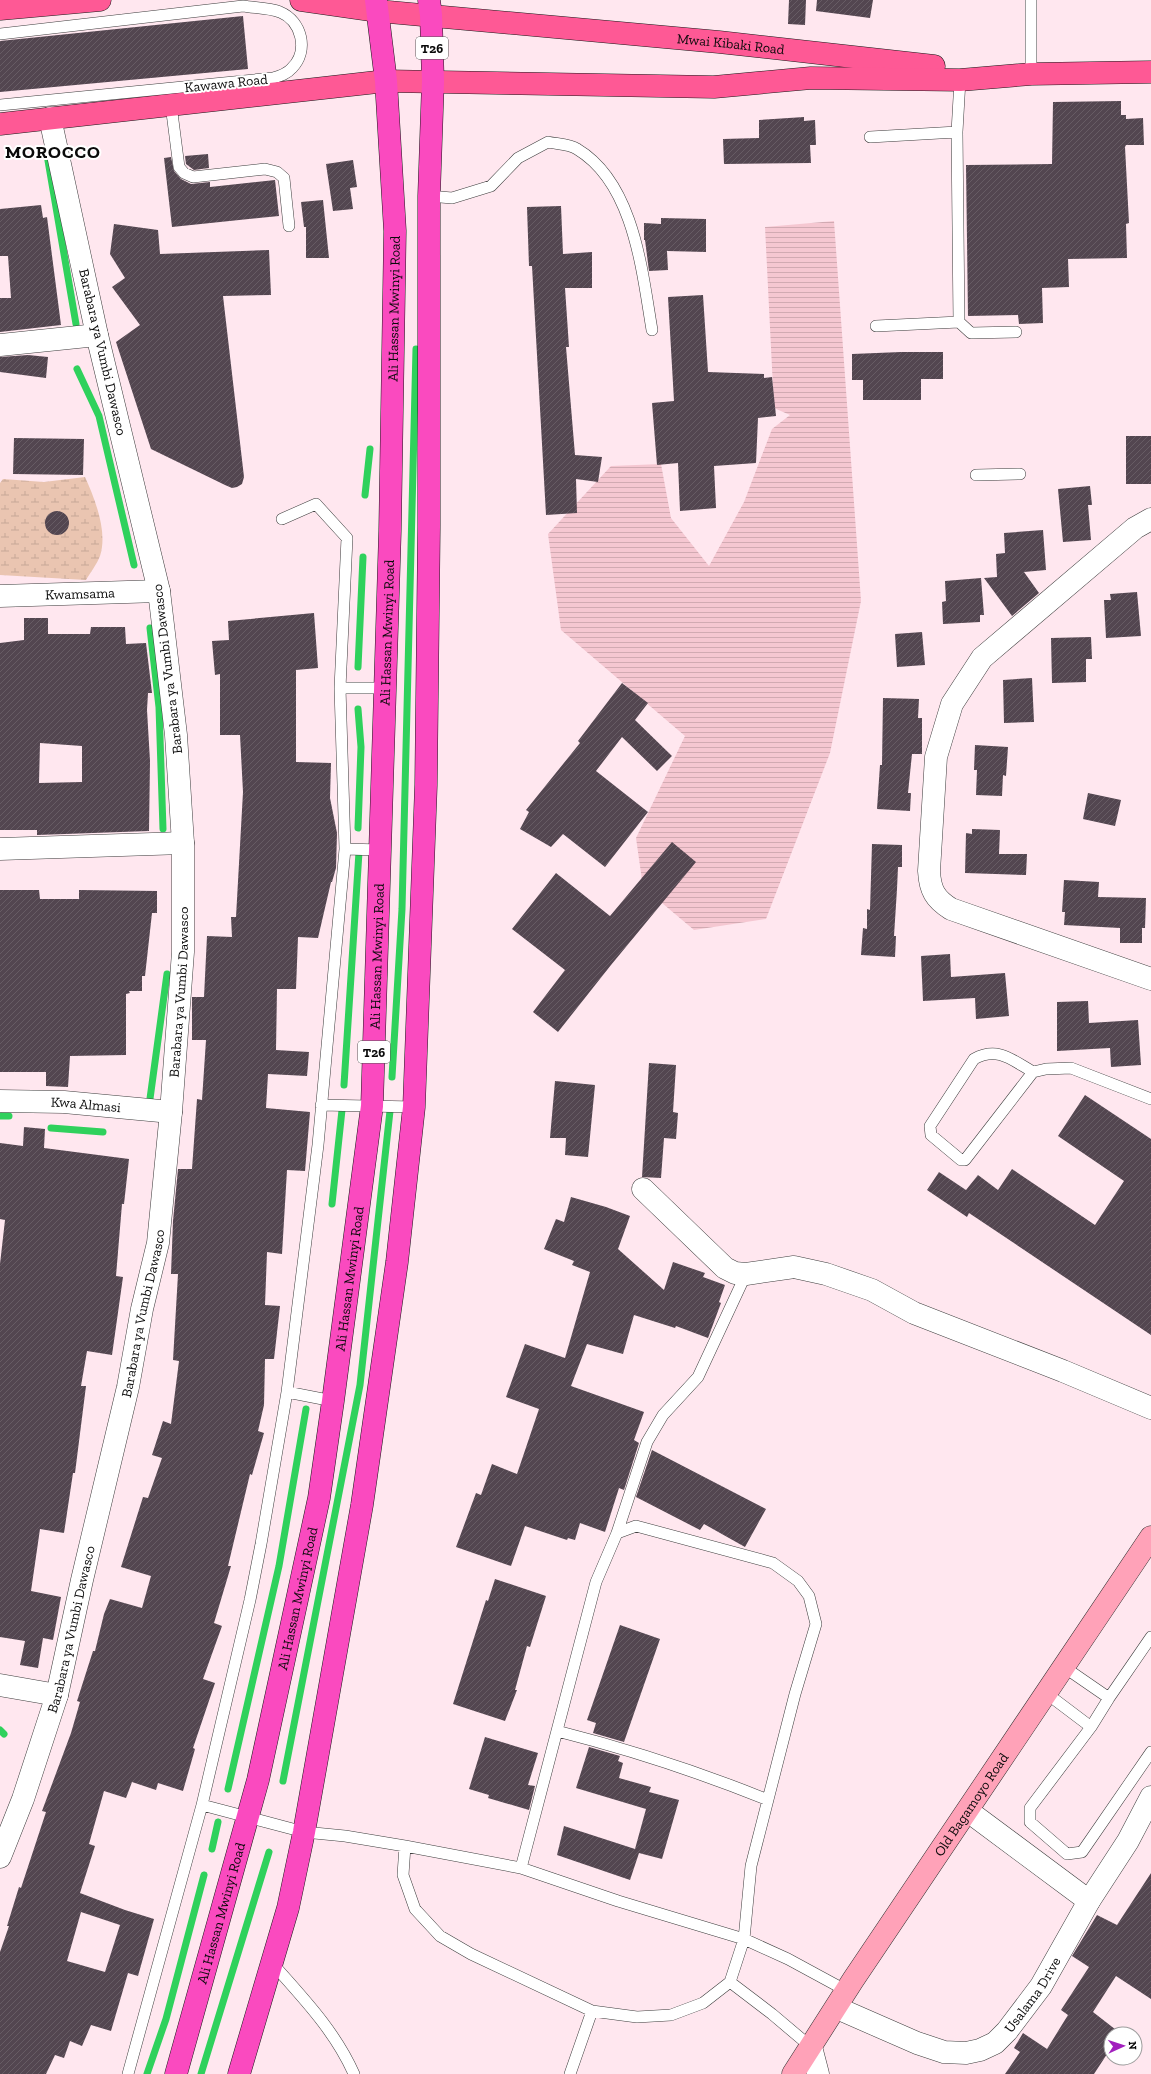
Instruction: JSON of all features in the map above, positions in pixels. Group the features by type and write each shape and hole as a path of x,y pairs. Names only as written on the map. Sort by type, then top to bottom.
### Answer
{"highway":[{"name":"Ali Hassan Mwinyi Road","path":"176,2074 260,1772 319,1498 334,1401 372,1106 394,399 395,239 386,81 377,5"},
{"name":"T26","path":"239,2074 288,1908 304,1832 362,1505 397,1262 414,1107 426,785 429,527 429,196 433,81 430,7"}],"main road":[{"path":"0,9 57,2 100,0"},
{"path":"301,0 430,7"},
{"name":"Mwai Kibaki Road","path":"430,7 913,64 1031,74"},
{"name":"Mwai Kibaki Road","path":"433,81 714,87 811,78 960,80 1031,74 1151,72"},
{"name":"Kawawa Road","path":"0,124 386,81 433,81"}],"street":[{"name":"Barabara ya Vumbi Dawasco","path":"0,1857 23,1799 57,1695 82,1580 126,1395 142,1309 158,1244 172,1112 183,952 183,843 175,728 159,591 97,335 50,118"},
{"path":"0,345 97,335"},
{"path":"1151,519 1135,528 982,658 952,704 936,757 929,871 930,886 934,894 940,903 952,909 1151,979"},
{"name":"Kwamsama","path":"0,596 159,591"},
{"path":"0,849 183,843"},
{"name":"Kwa Almasi","path":"0,1101 64,1102 172,1112"},
{"path":"643,1189 725,1268 735,1273 746,1274 794,1267 826,1274 872,1290 914,1313 1063,1371 1151,1408"},
{"name":"Old Bagamoyo Road","path":"794,2074 842,1999 1151,1537"},
{"path":"0,1685 57,1695"},
{"name":"Usalama Drive","path":"842,1999 899,2036 944,2052 966,2053 980,2050 995,2043 1007,2031 1041,1986 1089,1901 1128,1841 1151,1797"},
{"path":"968,1811 1089,1901"},
{"path":"811,2048 818,2074"}],"lane":[{"path":"1031,0 1031,74"},
{"name":"Kawawa Road","path":"0,34 243,6 280,12 290,17 297,26 301,36 302,48 299,58 293,68 284,75 273,78 0,105"},
{"path":"960,80 956,132 959,322 971,334 1016,332"},
{"path":"171,106 179,167 184,173 193,177 265,170 277,172 284,178 289,226"},
{"path":"870,137 956,132"},
{"path":"429,196 452,198 491,186 518,158 548,142 577,148 600,167 622,200 638,252 652,330"},
{"path":"876,326 959,322"},
{"path":"976,475 1020,474"},
{"path":"128,2074 202,1805 251,1593 287,1392 321,1105 345,849 340,688 347,538 316,504 282,519"},
{"path":"340,688 385,688"},
{"path":"345,849 381,850"},
{"path":"1033,1072 1000,1053 985,1053 974,1059 930,1126 931,1136 961,1160 965,1160 1033,1072 1046,1069 1071,1068 1151,1100"},
{"path":"321,1105 414,1107"},
{"path":"521,1868 596,1582 617,1533 647,1442 663,1415 698,1377 746,1274"},
{"path":"287,1392 334,1401"},
{"path":"405,1846 403,1875 415,1909 440,1936 471,1954 592,2011 637,2017 671,2015 703,2003 730,1982 744,1938 751,1866 816,1624 809,1596 798,1581 773,1563 636,1526 617,1533"},
{"path":"1151,1637 1091,1727 1030,1808 1030,1822 1067,1854 1082,1852 1151,1752"},
{"path":"1064,1667 1109,1698"},
{"path":"1046,1693 1091,1727"},
{"path":"557,1731 596,1741 711,1777 768,1800"},
{"path":"202,1805 304,1832 345,1836 521,1868 625,1903 744,1938 788,1959 842,1999"},
{"path":"272,1962 321,2018 346,2057 354,2074"},
{"path":"730,1982 772,2014 811,2048"},
{"path":"570,2074 592,2011"}],"shaded area":[{"path":"834,221 861,601 830,753 766,919 694,930 643,887 636,838 685,736 561,630 548,534 611,466 661,464 671,518 709,566 744,502 772,429 790,415 774,408 765,227"}],"green space":[{"path":"85,477 96,505 102,537 100,556 86,580 0,575 0,483 3,479 44,482"}],"building":[{"path":"789,0 806,0 805,25 788,24"},
{"path":"817,0 873,0 870,18 816,11"},
{"path":"243,16 248,69 0,92 0,41"},
{"path":"1121,101 1121,115 1126,115 1126,119 1143,118 1144,145 1126,145 1125,147 1129,223 1126,224 1127,258 1068,259 1069,287 1042,288 1043,323 1019,324 1018,315 968,316 966,165 1052,164 1053,102"},
{"path":"804,117 804,121 815,120 816,145 810,145 811,163 724,164 723,139 759,138 759,120"},
{"path":"208,154 209,168 194,170 186,164 185,156"},
{"path":"171,157 174,171 181,179 191,184 210,182 210,187 275,180 279,216 172,227 164,158"},
{"path":"353,160 357,187 350,188 353,209 333,211 326,164"},
{"path":"323,200 329,258 306,258 306,227 304,227 301,202"},
{"path":"41,205 43,218 47,217 61,325 0,332 0,298 11,298 8,256 0,256 0,209"},
{"path":"561,206 563,254 592,252 592,288 565,288 569,347 566,347 575,455 602,457 598,482 576,479 577,513 546,515 532,266 529,266 527,207"},
{"path":"661,218 706,219 706,252 667,251 668,270 649,271 644,240 644,223 661,224"},
{"path":"114,224 158,230 160,254 269,250 271,295 223,296 244,477 242,484 237,487 232,488 225,485 151,449 116,342 140,325 112,287 125,278 110,254"},
{"path":"703,295 708,372 764,374 764,378 772,377 776,416 758,418 756,463 714,466 716,508 680,511 678,463 657,465 652,403 674,401 668,297"},
{"path":"943,352 943,379 921,379 921,400 863,400 863,380 852,380 852,354"},
{"path":"28,355 48,357 46,378 0,372 0,357"},
{"path":"1126,436 1151,436 1151,484 1126,484"},
{"path":"14,438 84,439 83,475 13,474"},
{"path":"1090,486 1092,505 1088,505 1091,540 1063,542 1058,489"},
{"path":"57,511 65,515 69,523 65,531 57,535 49,531 45,523 49,515"},
{"path":"1043,530 1046,570 1024,572 1039,593 1012,616 984,578 997,577 996,554 1005,553 1004,533"},
{"path":"981,578 984,615 980,615 980,622 943,624 942,602 946,601 945,581"},
{"path":"1137,592 1141,636 1106,638 1104,600 1111,600 1110,594"},
{"path":"314,613 318,668 296,670 296,762 331,763 330,798 337,833 336,868 331,882 318,938 298,937 296,989 277,989 276,1050 309,1052 307,1076 268,1074 266,1108 310,1112 305,1171 287,1170 282,1254 267,1252 265,1305 280,1306 274,1359 265,1359 264,1405 258,1431 264,1433 252,1475 250,1474 228,1566 231,1566 214,1623 222,1626 203,1679 215,1683 193,1748 195,1749 183,1791 158,1783 156,1790 132,1782 126,1798 104,1791 89,1844 95,1846 80,1893 154,1919 138,1976 128,1973 111,2031 91,2025 82,2046 70,2041 64,2058 55,2055 46,2074 0,2074 0,1952 9,1926 7,1926 19,1887 21,1888 46,1812 42,1811 71,1733 80,1702 77,1701 93,1651 95,1651 104,1614 110,1599 142,1608 151,1576 121,1567 143,1497 148,1498 162,1458 152,1455 163,1421 171,1424 179,1361 173,1360 178,1274 171,1274 173,1221 178,1169 192,1169 197,1099 202,1100 206,1040 192,1040 192,997 204,997 207,936 232,937 231,917 236,917 243,792 240,735 220,735 220,674 215,675 212,641 229,640 228,621","holes":["81,1912 120,1925 105,1972 67,1961"]},
{"path":"24,618 48,618 48,634 90,634 91,627 125,627 126,644 146,643 152,693 148,693 147,710 150,761 149,831 37,835 37,830 0,830 0,643 24,640","holes":["40,743 82,746 82,782 39,783"]},
{"path":"922,632 925,665 897,667 895,634"},
{"path":"1091,637 1092,659 1086,659 1086,682 1052,683 1051,638"},
{"path":"1032,678 1034,722 1004,723 1003,680"},
{"path":"622,683 648,703 635,720 672,756 657,771 622,737 596,771 648,812 605,867 563,834 551,847 520,829 529,812 526,810 580,743 578,741"},
{"path":"883,698 919,699 918,718 922,718 922,754 912,754 908,793 911,793 910,811 877,809 880,765 882,765"},
{"path":"975,745 1008,747 1006,776 1003,775 1002,796 976,795 977,770 974,770"},
{"path":"1088,793 1121,800 1115,826 1083,819"},
{"path":"972,829 1000,830 999,854 1027,854 1026,875 965,873 966,833 972,834"},
{"path":"672,842 696,862 558,1032 533,1012 565,970 512,929 556,873 610,916"},
{"path":"872,844 902,845 902,867 898,867 894,936 896,936 895,957 861,955 863,928 867,929 867,909 870,910"},
{"path":"1064,880 1099,882 1098,897 1146,898 1145,928 1142,928 1142,943 1120,943 1120,928 1064,925 1065,912 1062,912"},
{"path":"0,890 39,890 40,899 79,899 79,890 157,891 157,913 152,913 145,976 142,976 142,991 129,991 130,993 126,994 126,1055 70,1056 68,1087 46,1086 46,1072 0,1072"},
{"path":"950,954 951,977 1005,973 1009,1016 976,1019 975,998 923,1001 921,956"},
{"path":"1088,1001 1089,1023 1138,1020 1141,1065 1111,1067 1110,1048 1057,1051 1057,1002"},
{"path":"649,1063 676,1065 673,1112 678,1113 676,1139 664,1138 661,1178 642,1177"},
{"path":"555,1081 595,1085 588,1157 565,1155 566,1138 550,1138"},
{"path":"1085,1095 1151,1139 1151,1335 969,1213 967,1217 927,1190 939,1172 966,1190 978,1175 998,1190 1012,1169 1095,1225 1124,1181 1058,1136"},
{"path":"24,1127 45,1129 44,1148 129,1159 124,1204 122,1204 116,1276 123,1277 112,1355 87,1351 81,1386 86,1386 75,1473 73,1473 64,1533 40,1529 31,1591 61,1597 53,1640 43,1638 38,1668 20,1665 25,1641 0,1637 0,1264 5,1220 0,1219 0,1143 23,1146"},
{"path":"571,1197 606,1207 630,1216 618,1249 664,1290 673,1262 705,1273 703,1277 725,1285 719,1302 721,1303 708,1338 676,1326 675,1328 634,1315 623,1354 587,1344 571,1386 644,1412 634,1440 639,1443 624,1490 619,1488 605,1532 580,1523 575,1540 568,1538 567,1540 525,1526 511,1566 456,1547 476,1493 481,1495 492,1464 517,1474 539,1409 506,1397 525,1344 565,1358 590,1272 572,1265 574,1261 544,1249 556,1219 564,1222"},
{"path":"652,1450 766,1509 745,1547 704,1524 700,1530 636,1497"},
{"path":"495,1579 546,1596 530,1647 527,1646 515,1690 517,1690 505,1721 453,1704 486,1600 488,1601"},
{"path":"620,1625 660,1639 624,1742 593,1733 596,1723 587,1720"},
{"path":"485,1737 538,1753 528,1785 535,1786 529,1810 488,1798 489,1795 469,1789"},
{"path":"589,1747 620,1756 618,1761 623,1763 619,1778 651,1787 649,1792 679,1800 662,1859 639,1853 630,1880 557,1855 564,1826 635,1849 646,1809 576,1788"},
{"path":"1151,1873 1151,1999 1116,1976 1093,2012 1111,2026 1103,2026 1103,2060 1094,2074 1005,2074 1020,2052 1014,2048 1023,2033 1047,2049 1068,2015 1061,2010 1089,1967 1072,1956 1097,1915 1117,1925"}],"waterway":[{"path":"46,149 76,324"},
{"path":"392,1077 402,909 416,349"},
{"path":"77,369 99,416 134,565"},
{"path":"365,495 370,449"},
{"path":"358,667 363,557"},
{"path":"150,628 159,707 163,829"},
{"path":"358,709 361,747 358,828"},
{"path":"344,1085 359,852"},
{"path":"149,1106 167,974"},
{"path":"332,1204 342,1110"},
{"path":"283,1781 360,1385 390,1111"},
{"path":"0,1116 9,1116"},
{"path":"51,1128 103,1132"},
{"path":"228,1789 279,1566 306,1409"},
{"path":"0,1730 4,1734"},
{"path":"212,1849 218,1822"},
{"path":"201,2074 269,1852"},
{"path":"147,2074 166,2019 204,1875"}],"district":[{"name":"MOROCCO","path":"53,152"}]}
